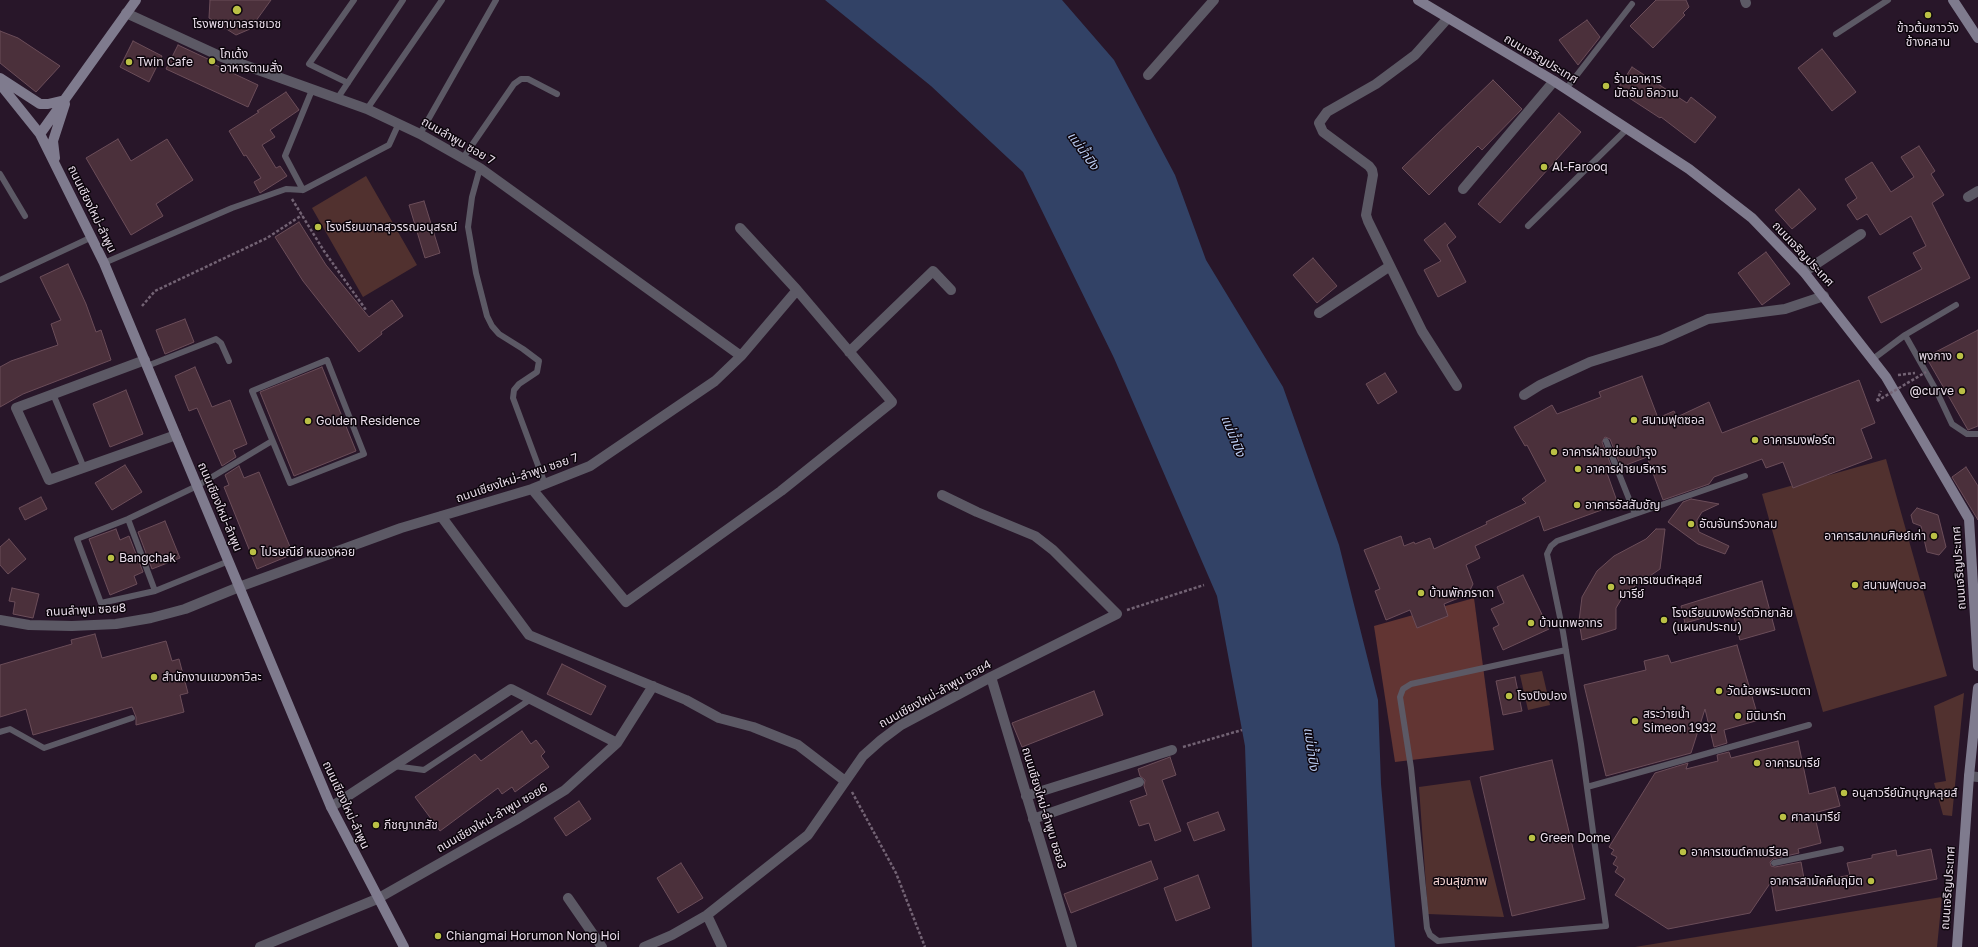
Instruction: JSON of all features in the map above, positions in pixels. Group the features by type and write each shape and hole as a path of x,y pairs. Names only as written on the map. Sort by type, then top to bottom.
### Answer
{"street":[{"path":"40,134 136,0"},
{"path":"1148,76 1214,0"},
{"name":"ถนนเจริญประเทศ","path":"1418,0 1554,81 1689,169 1752,218 1804,272 1886,377 1973,520 1978,666"},
{"path":"1953,0 1978,38"},
{"name":"ถนนลำพูน ซอย 7","path":"126,13 222,57 367,109 420,134 480,168 741,356"},
{"path":"1448,18 1415,54 1376,84 1327,112 1319,123 1323,132 1369,166 1372,170 1373,175 1366,215 1422,331 1457,386"},
{"path":"0,78 40,104 48,104 67,96"},
{"path":"1463,189 1554,81"},
{"name":"ถนนเชียงใหม่-ลำพูน","path":"0,84 40,134 92,237 331,807 377,898 404,947"},
{"path":"55,164 53,142 67,96"},
{"path":"1968,197 1978,191"},
{"path":"532,489 626,602 781,491 892,402 797,290 740,228"},
{"path":"1804,272 1861,234"},
{"path":"1319,314 1390,266"},
{"path":"849,352 933,271 951,290"},
{"name":"ถนนเชียงใหม่-ลำพูน ซอย 7","path":"239,587 401,528 532,489 590,466 715,381 741,356 797,290"},
{"path":"1524,394 1590,362 1661,340 1708,319 1785,309 1824,296"},
{"path":"146,363 16,408 49,480 176,435"},
{"path":"942,495 976,512 1035,536 1053,550 1117,614"},
{"path":"441,516 529,635 686,700 719,718 753,727 798,745 845,781"},
{"name":"ถนนลำพูน ซอย8","path":"0,620 29,625 72,626 116,624 151,618 185,609 239,587"},
{"name":"ถนนเชียงใหม่-ลำพูน ซอย4","path":"644,947 660,944 707,915 808,835 863,756 881,740 901,726 991,677 1117,614"},
{"name":"ถนนเชียงใหม่-ลำพูน ซอย3","path":"991,677 1072,947"},
{"name":"ถนนเชียงใหม่-ลำพูน ซอย6","path":"260,947 377,898 516,820 565,790 617,743 653,686"},
{"name":"ถนนเจริญประเทศ","path":"1957,947 1973,776 1978,688"},
{"path":"331,807 510,689 617,743"},
{"path":"1026,796 1172,750"},
{"path":"1033,819 1139,782"},
{"path":"568,898 602,947"},
{"path":"707,915 722,947"}],"lane":[{"path":"348,83 309,64 354,0"},
{"path":"337,99 403,0"},
{"path":"367,109 442,0"},
{"path":"420,134 496,0"},
{"path":"1836,34 1888,0"},
{"path":"1566,90 1632,4"},
{"path":"463,158 514,84 521,79 528,79 557,94"},
{"path":"303,190 285,156 312,90"},
{"path":"104,263 232,208 286,189 303,190 390,145 399,124"},
{"path":"1528,226 1628,128"},
{"path":"480,168 472,196 468,227 476,273 487,316 492,326 499,334 539,361 537,372 519,384 514,390 513,398 545,484"},
{"path":"0,174 24,216"},
{"path":"0,280 92,237"},
{"path":"1873,359 1905,335 1956,305"},
{"path":"1905,335 1926,372 1952,424 1967,434 1978,434"},
{"path":"146,363 216,339 221,342 229,362"},
{"path":"327,360 364,454 290,483 272,441 252,391 327,360"},
{"path":"53,394 84,468"},
{"path":"229,561 155,591 101,603 77,539 128,519 197,486 272,441"},
{"path":"1606,441 1635,514"},
{"path":"1566,650 1411,684 1404,689 1400,697 1411,768 1427,928 1430,935 1438,941 1606,926 1566,650 1547,554 1551,546 1557,541 1745,476"},
{"path":"128,519 155,591"},
{"path":"393,766 424,770 531,699"},
{"path":"0,732 10,729 44,748 132,718"},
{"path":"1587,787 1809,725"},
{"path":"1774,863 1841,849"}],"path":[{"path":"286,189 324,251 366,310"},
{"path":"142,306 155,291 267,238 302,215"},
{"path":"1886,377 1926,372"},
{"path":"1877,402 1926,372"},
{"path":"1117,614 1204,585"},
{"path":"1172,750 1242,730"},
{"path":"845,781 896,873 924,947"}],"green space":[{"path":"366,176 417,265 363,297 312,208"},
{"name":"สนามฟุตบอล","path":"1886,459 1947,676 1823,712 1762,494"},
{"path":"1542,671 1550,705 1528,710 1520,675"},
{"path":"1964,693 1952,816 1943,815 1934,783 1946,781 1934,706"},
{"name":"สวนสุขภาพ","path":"1470,780 1504,917 1428,914 1419,787"},
{"path":"1942,897 1937,947 1635,947"}],"shaded area":[{"path":"1474,598 1494,750 1395,762 1374,626"}],"water":[{"name":"แม่น้ำปิง","path":"825,0 1062,0 1114,60 1175,175 1206,260 1283,387 1339,545 1378,700 1381,784 1395,947 1252,947 1245,746 1217,596 1114,358 1023,172 931,86"}],"building":[{"name":"โรงพยาบาลราชเวช","path":"210,0 271,0 250,29 236,35 209,18"},
{"path":"1656,0 1686,0 1689,7 1683,13 1685,15 1653,48 1630,26"},
{"path":"1587,20 1600,37 1578,65 1559,40"},
{"path":"0,31 18,38 60,66 36,92 0,63"},
{"path":"133,41 162,56 149,82 120,67"},
{"path":"178,45 210,60 209,62 258,85 248,107 166,69"},
{"path":"1822,49 1856,92 1832,111 1798,68"},
{"path":"1632,67 1687,103 1691,97 1716,117 1695,143 1661,117 1660,118 1617,90"},
{"path":"1493,80 1522,109 1482,150 1478,146 1429,195 1402,168"},
{"path":"286,92 299,110 270,130 275,137 262,145 276,168 280,166 287,176 260,193 254,182 261,178 246,155 244,156 229,131 259,112 257,111"},
{"path":"1559,113 1581,132 1500,223 1478,204"},
{"path":"118,139 131,161 167,139 193,180 156,204 163,216 131,235 86,158"},
{"path":"1919,146 1935,171 1931,174 1944,195 1932,203 1970,278 1881,323 1868,297 1922,269 1913,253 1926,246 1911,216 1880,235 1867,214 1857,220 1847,205 1857,198 1845,179 1872,162 1891,192 1914,177 1901,157"},
{"path":"1799,189 1816,209 1792,229 1775,210"},
{"path":"424,201 440,253 425,258 409,205"},
{"path":"299,222 326,265 369,317 392,300 403,316 381,332 382,334 359,352 303,281 275,237"},
{"path":"1445,223 1456,237 1447,245 1466,282 1438,297 1424,270 1441,261 1424,240"},
{"path":"1766,252 1790,284 1762,305 1738,273"},
{"path":"1313,258 1337,286 1317,303 1293,275"},
{"path":"68,264 86,304 96,332 101,330 111,360 23,394 0,407 0,367 11,361 58,345 51,324 61,320 40,277"},
{"path":"185,319 194,342 165,354 156,330"},
{"name":"@curve","path":"1978,330 1978,426 1968,430 1926,357"},
{"path":"195,367 212,407 230,400 247,444 233,450 236,457 222,466 197,408 189,411 175,376"},
{"name":"Golden Residence","path":"322,367 356,451 294,476 260,392"},
{"path":"1385,373 1397,392 1378,404 1366,384"},
{"path":"1642,376 1658,418 1674,411 1677,417 1709,402 1722,433 1859,380 1875,423 1861,429 1872,458 1793,488 1783,462 1766,468 1762,459 1714,477 1709,484 1663,500 1647,457 1621,467 1610,439 1605,437 1602,442 1613,470 1607,473 1618,504 1544,531 1539,516 1475,546 1480,558 1466,565 1473,584 1468,594 1444,604 1448,616 1417,628 1410,610 1386,620 1375,591 1380,589 1364,550 1401,536 1404,546 1414,542 1415,544 1430,538 1434,549 1487,524 1486,522 1526,503 1522,499 1546,481 1527,445 1525,446 1514,427 1552,405 1557,414 1601,397 1599,392"},
{"path":"126,390 143,434 110,447 93,404"},
{"path":"125,465 142,492 112,510 95,483"},
{"path":"239,466 244,478 259,472 293,554 257,569 224,487 229,485 225,475"},
{"path":"1966,467 1978,486 1978,520 1952,477"},
{"path":"41,497 47,509 25,520 19,508"},
{"path":"1691,499 1719,504 1702,512 1697,520 1697,525 1699,532 1729,546 1725,554 1698,544 1668,522 1683,502"},
{"name":"อาคารสมาคมศิษย์เก่า","path":"1917,508 1938,515 1946,547 1939,555 1927,552 1921,526 1913,523 1911,515"},
{"name":"Bangchak","path":"165,521 180,558 152,569 138,532"},
{"name":"Bangchak","path":"116,529 120,540 129,536 143,572 134,576 137,584 110,595 89,539"},
{"name":"อาคารเซนต์หลุยส์ มารีย์","path":"1656,529 1665,529 1660,569 1625,593 1616,608 1616,629 1582,640 1579,621 1582,597 1597,571 1614,556 1646,539"},
{"path":"9,539 26,559 8,574 0,565 0,547"},
{"path":"1523,575 1549,629 1503,650 1493,628 1499,625 1491,609 1504,603 1497,587"},
{"path":"1762,581 1775,630 1740,640 1732,610 1685,623 1681,606"},
{"path":"12,588 39,594 33,618 13,614 15,602 9,601"},
{"path":"95,634 102,658 166,641 172,661 179,659 188,693 180,695 184,712 136,725 136,717 132,707 33,735 26,709 0,717 0,665 72,644 71,640"},
{"path":"1737,645 1759,720 1724,730 1727,743 1714,747 1705,709 1691,753 1606,776 1584,685 1646,670 1644,661 1668,655 1671,663"},
{"path":"562,664 606,686 591,715 547,694"},
{"name":"โรงปิงปอง","path":"1515,677 1522,711 1503,715 1496,681"},
{"path":"1094,691 1103,715 1022,747 1012,723"},
{"path":"522,731 531,744 536,740 545,752 541,756 549,767 515,792 512,787 502,794 498,788 440,831 415,797 475,754 481,761"},
{"path":"1798,741 1809,794 1835,787 1840,806 1814,813 1821,843 1798,849 1799,853 1773,859 1770,862 1771,866 1775,867 1801,862 1805,884 1850,875 1847,863 1872,858 1872,855 1896,850 1897,856 1931,849 1937,879 1776,911 1771,882 1750,913 1668,929 1615,895 1625,879 1615,872 1618,867 1613,864 1617,857 1611,854 1614,850 1609,847 1655,773 1688,763 1686,769 1718,761 1717,755 1729,752 1731,758"},
{"path":"1170,757 1176,775 1162,780 1181,831 1155,841 1149,823 1139,826 1130,801 1147,795 1144,786 1145,780 1140,776 1138,769"},
{"name":"Green Dome","path":"1552,760 1585,899 1512,916 1480,777"},
{"path":"579,801 591,819 566,836 554,818"},
{"path":"1218,812 1225,830 1194,841 1187,823"},
{"path":"1151,861 1158,879 1071,913 1064,894"},
{"path":"681,863 703,898 678,913 657,878"},
{"path":"1198,875 1210,908 1176,921 1164,888"}],"place":[{"name":"โรงพยาบาลราชเวช","path":"237,10"},
{"name":"ข้าวต้มชาววัง ช้างคลาน","path":"1928,15"},
{"name":"โกเด้ง อาหารตามสั่ง","path":"212,61"},
{"name":"Twin Cafe","path":"129,62"},
{"name":"ร้านอาหาร มัตอัม อิควาน","path":"1606,86"},
{"name":"Al-Farooq","path":"1544,167"},
{"name":"โรงเรียนขาลสุวรรณอนุสรณ์","path":"318,227"},
{"name":"พุงกาง","path":"1960,356"},
{"name":"@curve","path":"1962,391"},
{"name":"สนามฟุตซอล","path":"1634,420"},
{"name":"Golden Residence","path":"308,421"},
{"name":"อาคารมงฟอร์ต","path":"1755,440"},
{"name":"อาคารฝ่ายซ่อมบำรุง","path":"1554,452"},
{"name":"อาคารฝ่ายบริหาร","path":"1578,469"},
{"name":"อาคารอัสสัมชัญ","path":"1577,505"},
{"name":"อัฒจันทร์วงกลม","path":"1691,524"},
{"name":"อาคารสมาคมศิษย์เก่า","path":"1934,536"},
{"name":"ไปรษณีย์ หนองหอย","path":"253,552"},
{"name":"Bangchak","path":"111,558"},
{"name":"สนามฟุตบอล","path":"1855,585"},
{"name":"อาคารเซนต์หลุยส์ มารีย์","path":"1611,587"},
{"name":"บ้านพักภราดา","path":"1421,593"},
{"name":"โรงเรียนมงฟอร์ตวิทยาลัย (แผนกประถม)","path":"1664,620"},
{"name":"บ้านเทพอาทร","path":"1531,623"},
{"name":"สำนักงานแขวงกาวิละ","path":"154,677"},
{"name":"วัดน้อยพระเมตตา","path":"1719,691"},
{"name":"โรงปิงปอง","path":"1509,696"},
{"name":"มินิมาร์ท","path":"1738,716"},
{"name":"สระว่ายน้ำ Simeon 1932","path":"1635,721"},
{"name":"อาคารมารีย์","path":"1757,763"},
{"name":"อนุสาวรีย์นักบุญหลุยส์","path":"1844,793"},
{"name":"ศาลามารีย์","path":"1783,817"},
{"name":"ภีชญาเภสัช","path":"376,825"},
{"name":"Green Dome","path":"1532,838"},
{"name":"อาคารเซนต์คาเบรียล","path":"1683,852"},
{"name":"อาคารสามัคคีนฤมิต","path":"1871,881"},
{"name":"Chiangmai Horumon Nong Hoi","path":"438,936"}]}
